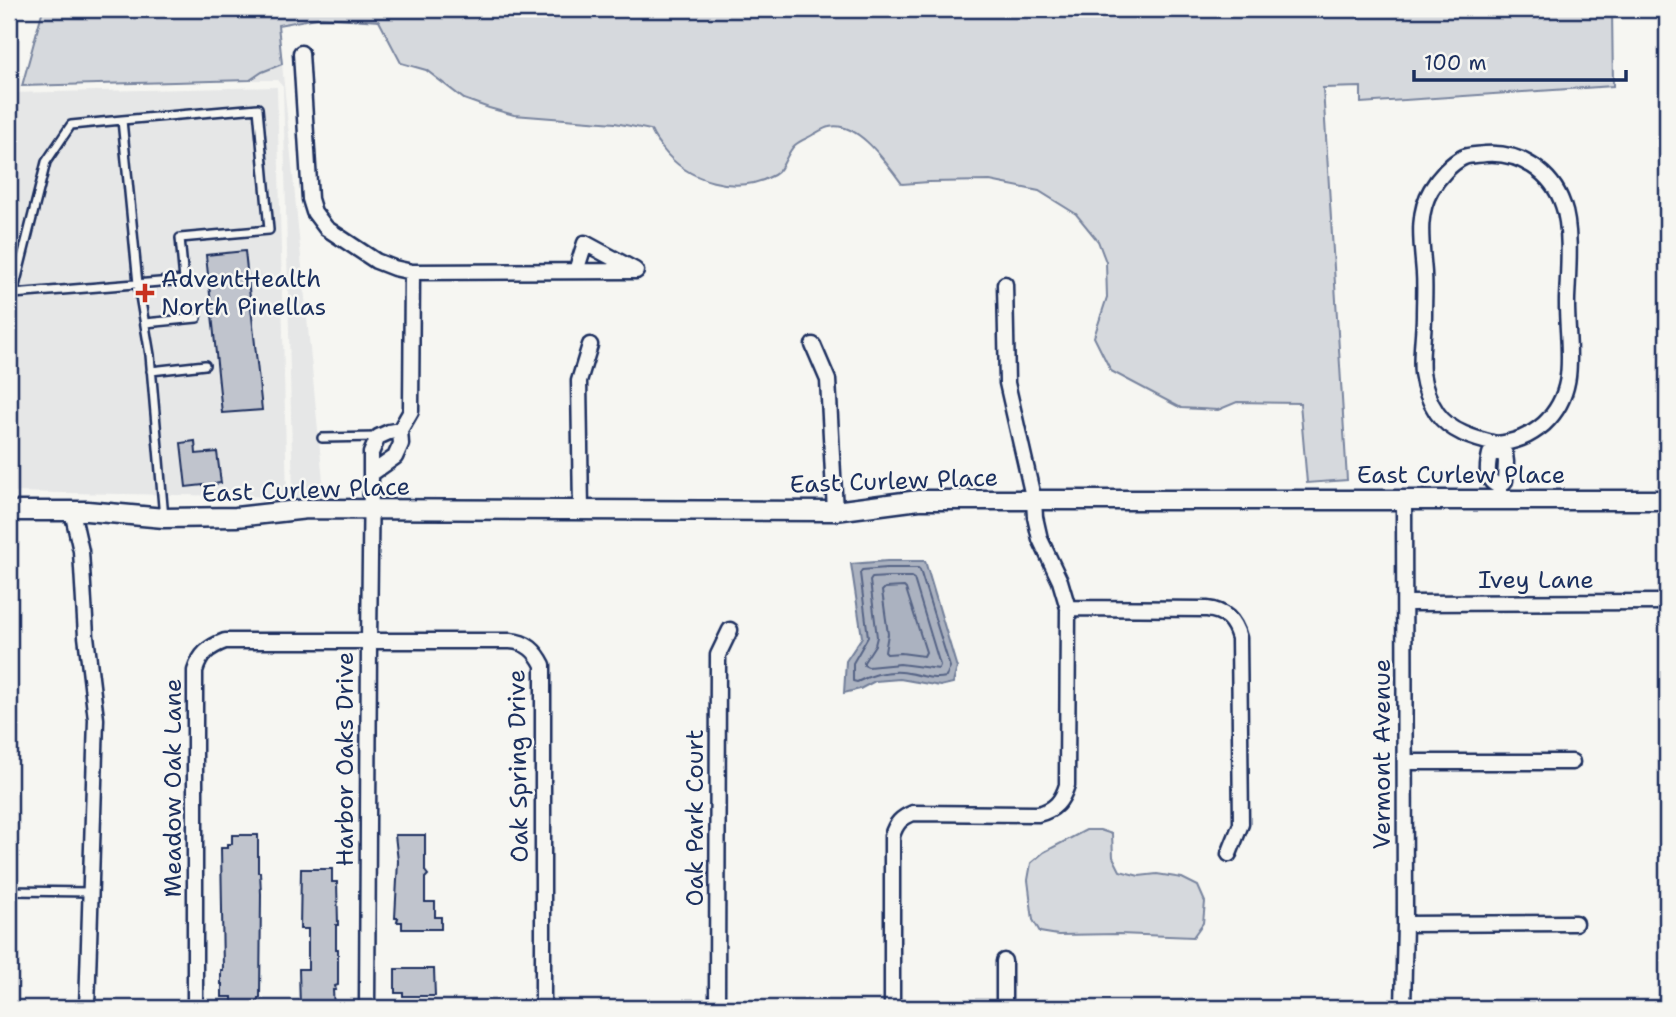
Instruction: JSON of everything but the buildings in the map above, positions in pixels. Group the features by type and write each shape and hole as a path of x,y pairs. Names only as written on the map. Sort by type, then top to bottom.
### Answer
{"street":[{"path":"301,54 310,200 314,212 326,228 376,261 412,272 576,271"},
{"path":"1496,448 1535,432 1552,416 1563,400 1569,363 1568,253 1564,206 1544,173 1523,160 1493,153 1464,158 1455,164 1443,173 1426,198 1420,227 1424,274 1422,362 1424,387 1436,412 1462,434 1504,454 1505,481 1499,493"},
{"path":"372,474 395,457 401,444 400,430 411,411 412,272"},
{"path":"892,1008 892,836 895,825 901,818 913,813 1038,814 1053,809 1064,796 1067,785 1068,608 1062,587 1040,539 1007,383 1005,284"},
{"path":"581,510 579,381 590,345"},
{"path":"813,345 828,380 835,510"},
{"path":"378,437 400,430"},
{"name":"Harbor Oaks Drive","path":"367,1008 371,453 378,437"},
{"name":"East Curlew Place","path":"9,512 96,512 164,519 236,517 298,510 835,510 919,500 1404,500 1499,493 1667,500"},
{"name":"Vermont Avenue","path":"1403,1008 1404,500"},
{"path":"72,511 81,551 86,636 96,719 88,1008"},
{"name":"Ivey Lane","path":"1405,603 1667,602"},
{"path":"1068,608 1207,609 1222,612 1233,622 1239,638 1241,824 1229,854"},
{"name":"Oak Park Court","path":"717,1008 718,655 730,631"},
{"name":"Meadow Oak Lane","path":"195,1008 195,671 198,662 209,649 225,642 369,641"},
{"name":"Oak Spring Drive","path":"369,641 510,641 520,642 537,653 542,665 543,1008"},
{"path":"1405,762 1572,762"},
{"path":"1405,924 1575,923"},
{"path":"1004,961 1004,1008"}],"lane":[{"path":"258,108 269,230 180,238 184,280 13,294 46,162 71,125 122,120 258,108"},
{"path":"122,120 138,284 151,371 164,519"},
{"path":"145,323 197,318"},
{"path":"151,371 205,365"},
{"path":"322,438 378,437"},
{"path":"9,891 92,892"}],"shaded area":[{"path":"43,9 1612,9 1613,86 1361,103 1361,87 1323,88 1347,480 1307,483 1300,403 1237,402 1218,410 1181,408 1111,371 1094,337 1107,297 1106,262 1098,241 1076,214 1039,191 990,181 902,184 871,145 851,130 840,127 825,128 797,143 774,175 744,184 713,182 698,177 672,159 651,130 615,123 514,115 464,99 426,70 401,63 379,21 322,17 278,25 282,64 250,80 22,86"},
{"path":"282,64 325,501 288,502 293,496 283,87 277,80 250,80"},
{"name":"AdventHealth North Pinellas","path":"277,87 287,497 9,492 9,93"},
{"path":"1086,830 1100,830 1112,834 1113,857 1120,871 1139,876 1157,874 1182,878 1198,886 1205,902 1203,923 1193,937 1058,935 1040,932 1033,920 1028,880 1031,863 1044,852"}],"water":[{"path":"925,561 957,668 953,683 940,686 900,679 875,681 844,693 846,661 862,637 851,564"}],"place":[{"name":"AdventHealth North Pinellas","path":"145,293"}]}
